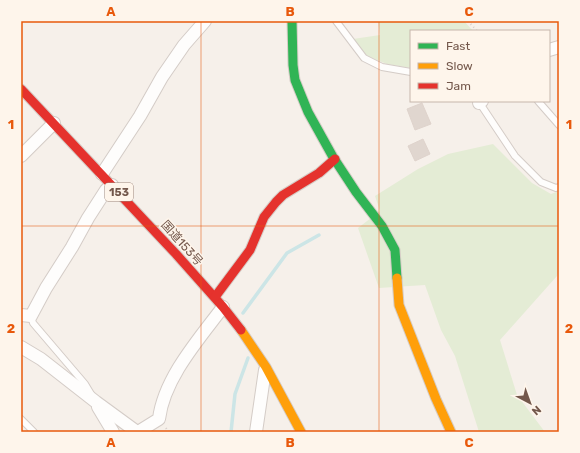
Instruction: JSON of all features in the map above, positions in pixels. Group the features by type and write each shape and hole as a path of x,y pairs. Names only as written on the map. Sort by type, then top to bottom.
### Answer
{"main road":[{"path":"292,21 293,65 295,80 308,112 335,159 356,192 382,226 395,250 399,305 436,399 451,432"},
{"name":"国道153号","path":"21,89 102,174 215,297 245,335 266,367 301,432"},
{"path":"215,297 250,250 264,217 276,202 283,195 319,173 335,159"}],"street":[{"path":"102,174 140,116 162,77 184,46 205,21"},
{"path":"21,156 54,123"},
{"path":"26,316 72,248 88,218 106,190 112,185"},
{"path":"21,347 41,359 96,402 138,432 159,419 161,407 171,381 223,307"},
{"path":"256,432 266,367"},
{"path":"96,402 114,432"}],"lane":[{"path":"336,21 364,58 382,67 410,72"},
{"path":"480,102 516,156 525,166 541,182 556,188 559,187"},
{"path":"539,102 559,125"},
{"path":"26,316 34,323 85,384 96,402"},
{"path":"21,419 34,432"}],"path":[{"path":"468,21 476,30"}],"green space":[{"path":"378,21 464,21 472,30 410,30 410,68 387,64 367,56 353,39 380,35"},
{"path":"493,144 532,183 551,194 559,191 559,271 557,276 500,340 517,395 545,432 479,432 455,356 441,330 425,285 379,288 358,228 380,211 375,196 418,169 448,154"}],"building":[{"path":"422,103 431,124 415,130 407,109"},
{"path":"423,139 430,154 415,161 408,146"}],"waterway":[{"path":"243,313 287,253 319,235"},
{"path":"231,432 235,394 248,358"}],"traffic: fast":[{"path":"292,21 293,65 295,80 308,112 333,157 356,192 382,226 395,250 397,278"}],"traffic: slow":[{"path":"397,278 399,305 436,399 451,432"},
{"path":"241,330 266,367 301,432"}],"traffic: jam":[{"path":"21,89 176,254 223,307 241,330"},
{"path":"215,297 250,250 264,217 276,202 283,195 319,173 335,159"}]}
